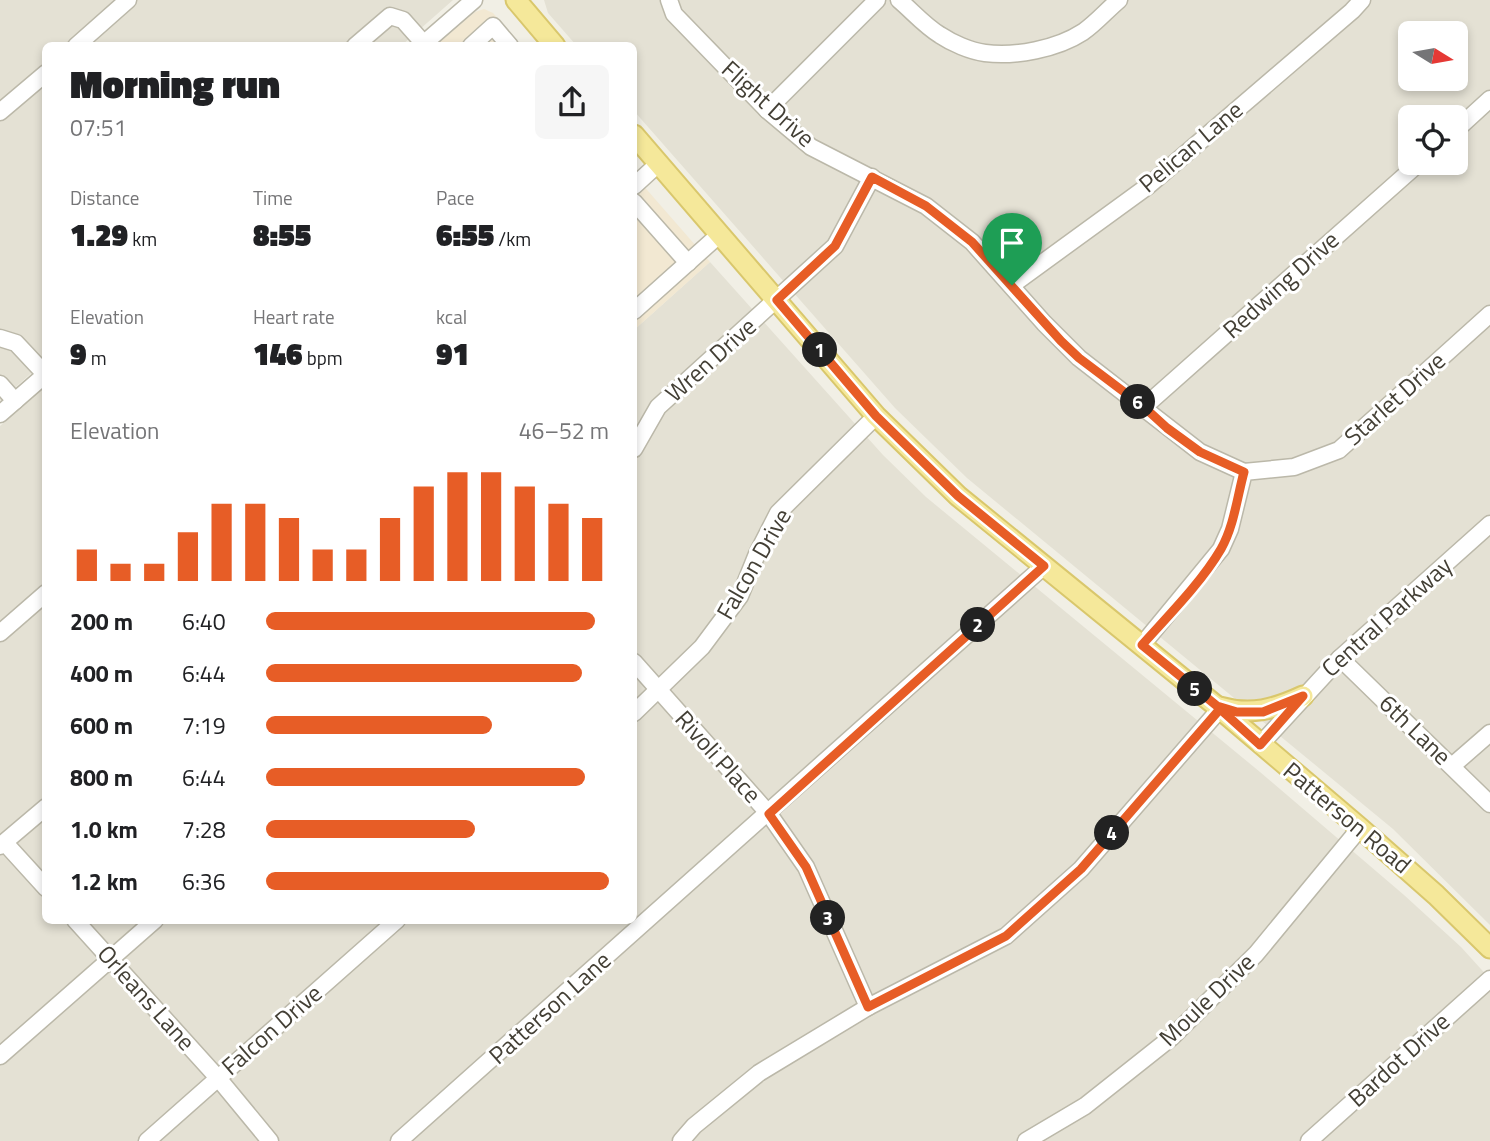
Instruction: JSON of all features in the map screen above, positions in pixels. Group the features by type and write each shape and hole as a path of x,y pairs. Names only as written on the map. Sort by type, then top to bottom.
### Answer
{"main road":[{"path":"516,0 554,42"},
{"path":"533,0 555,42"},
{"name":"Patterson Road","path":"637,138 876,416 958,496 1218,707 1436,894 1490,948"},
{"path":"1218,707 1237,712 1263,712 1303,696"}],"street":[{"path":"81,42 128,0"},
{"path":"427,42 474,0"},
{"name":"Flight Drive","path":"669,0 674,14 766,110 811,147 926,206 972,242 1079,358 1200,452 1244,472"},
{"path":"766,110 877,0"},
{"path":"899,0 938,34 983,53 1005,54 1027,52 1082,33 1119,0"},
{"name":"Pelican Lane","path":"1012,285 1148,186 1362,0"},
{"path":"360,42 390,16 403,20 421,42"},
{"path":"480,42 493,26 507,42"},
{"path":"0,112 42,76"},
{"path":"1468,119 1490,99"},
{"path":"637,183 659,164"},
{"name":"Redwing Drive","path":"1144,407 1405,175"},
{"name":"Wren Drive","path":"637,444 658,407 835,246 872,177"},
{"path":"637,205 688,263"},
{"path":"637,306 720,234"},
{"name":"Starlet Drive","path":"1244,472 1294,467 1339,450 1490,314"},
{"path":"0,338 16,343 42,371"},
{"path":"0,414 42,377"},
{"path":"0,384 15,401"},
{"name":"Falcon Drive","path":"637,710 702,647 740,596 778,513 876,416"},
{"path":"1142,645 1221,549 1230,529 1244,472"},
{"name":"Central Parkway","path":"1260,745 1340,657 1490,524"},
{"name":"Patterson Lane","path":"399,1141 769,814 1044,566"},
{"path":"0,633 42,596"},
{"name":"6th Lane","path":"1340,657 1490,804"},
{"name":"Rivoli Place","path":"637,665 769,814 806,867 868,1007"},
{"path":"681,1141 694,1126 759,1073 868,1007 1006,936 1081,869 1218,707"},
{"path":"1452,766 1490,733"},
{"path":"42,811 3,845 42,884"},
{"name":"Moule Drive","path":"1026,1141 1085,1106 1172,1037 1256,954 1360,828"},
{"name":"Orleans Lane","path":"79,924 218,1078 270,1141"},
{"path":"0,1056 151,924"},
{"name":"Falcon Drive","path":"147,1141 392,924"},
{"name":"Bardot Drive","path":"1309,1141 1490,979"}],"shaded area":[{"path":"0,0 453,0 405,42 42,42 42,364 0,401"},
{"path":"544,0 1490,0 1490,925 1393,829 967,478 895,408 637,114 637,42 573,42 548,13"},
{"path":"484,9 493,13 518,42 440,42 475,12"},
{"path":"637,178 710,262 637,327"},
{"path":"710,262 883,455 926,497 1260,772 1461,947 1490,979 1490,1141 0,1141 0,426 42,389 42,924 637,924 637,327"}],"route":[{"path":"872,177 926,206 972,242 1012,285 1044,323 1079,358 1200,452 1244,472 1230,529 1221,549 1142,645 1217,706 1237,712 1263,712 1303,696 1260,745 1220,709 1081,869 1006,936 868,1007 806,867 769,814 1044,566 958,496 876,416 777,300 835,246 872,177"}]}
